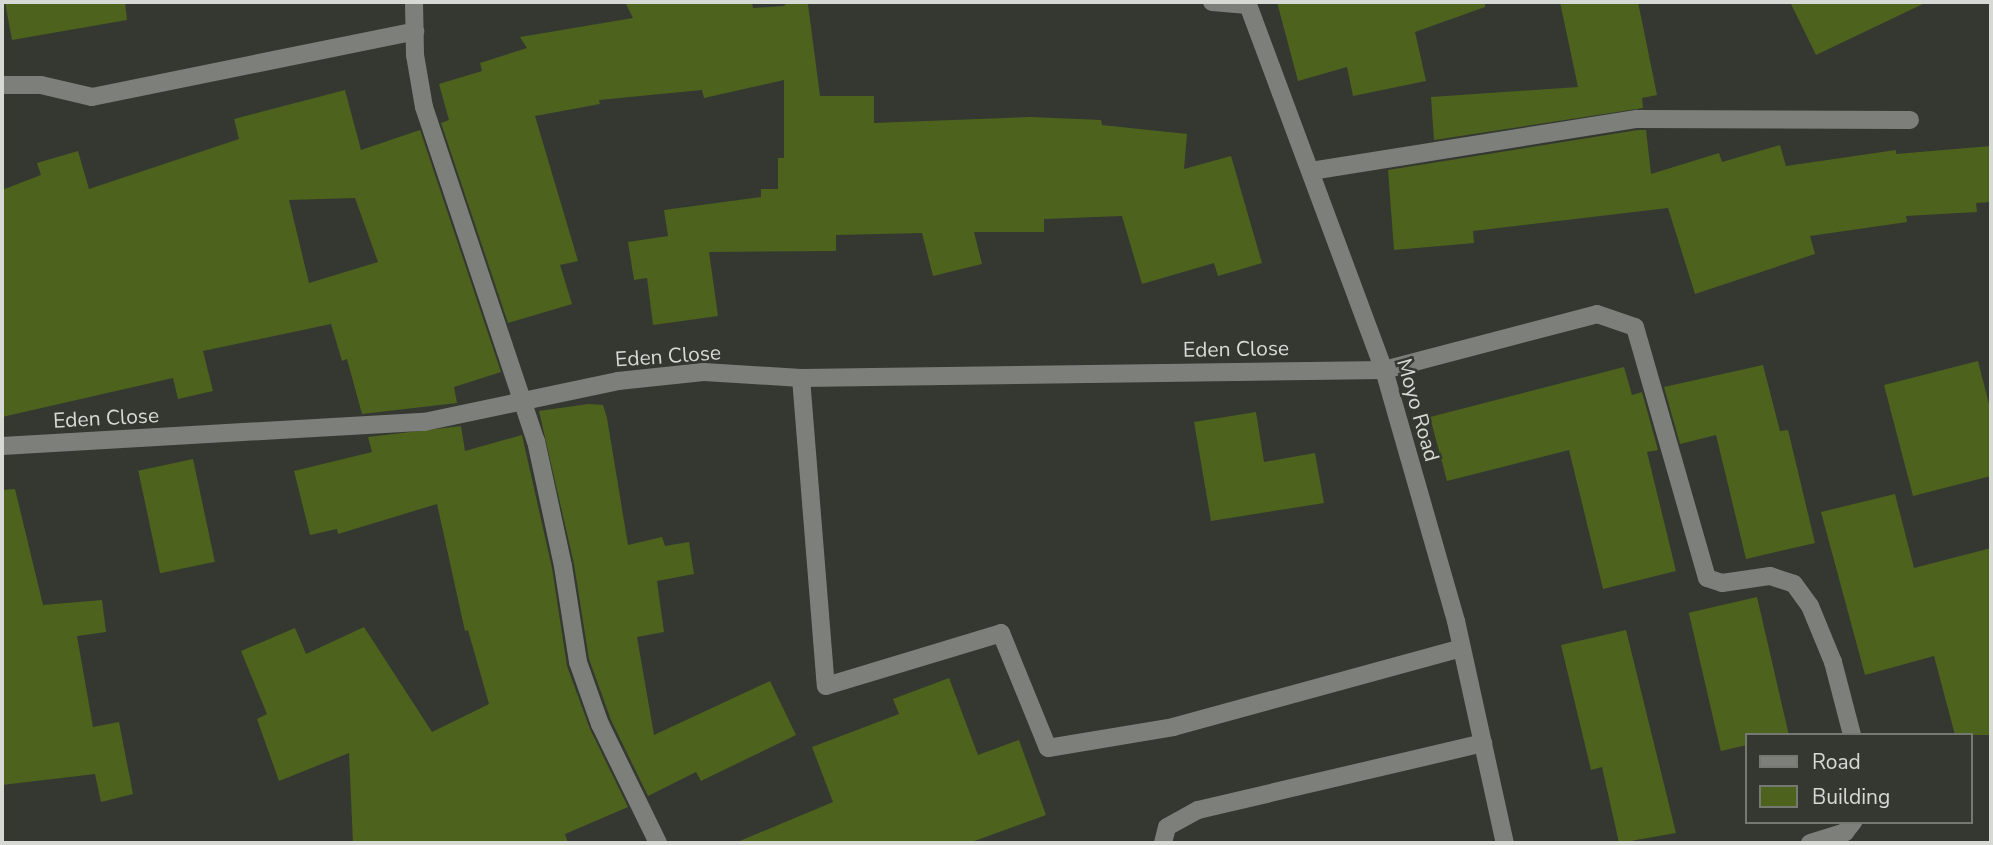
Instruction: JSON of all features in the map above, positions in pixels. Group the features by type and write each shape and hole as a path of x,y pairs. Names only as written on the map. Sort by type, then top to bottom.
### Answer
{"street":[{"path":"414,2 424,107 524,403 555,526 578,662 600,724 658,843"},
{"path":"1212,2 1247,3"},
{"name":"Moyo Road","path":"1247,3 1384,370 1461,648 1505,843"},
{"path":"2,85 41,85 92,97 415,31"},
{"path":"1311,171 1637,119 1910,120"},
{"name":"Eden Close","path":"2,446 367,427 524,403 618,381 704,372 801,378 1384,370 1597,314 1635,327 1707,579 1722,583 1770,576 1794,583 1810,606 1833,662 1851,733"},
{"path":"801,378 826,686 1001,633 1048,748 1173,727 1461,648"},
{"path":"1163,843 1167,827 1198,810 1483,743"},
{"path":"1810,843 1845,832 1851,824"}],"building":[{"path":"5,2 125,2 127,20 12,40"},
{"path":"625,2 752,2 753,8 784,6 787,2 808,4 820,96 874,96 874,123 1031,117 1101,120 1102,125 1187,134 1184,169 1231,156 1262,263 1218,276 1214,263 1142,284 1122,216 1044,219 1044,232 974,232 982,264 933,276 922,233 836,235 836,251 709,252 718,316 653,325 647,278 634,280 628,242 668,236 664,210 761,197 761,189 778,189 778,158 784,158 784,80 704,98 702,90 599,100 600,104 535,116 578,261 560,265 572,304 508,323 441,123 449,120 439,84 482,71 480,63 527,48 520,37 633,18"},
{"path":"1277,2 1485,2 1485,7 1415,32 1426,81 1353,96 1347,67 1298,81"},
{"path":"1560,2 1638,2 1657,95 1642,98 1643,108 1434,140 1431,97 1578,87"},
{"path":"1790,2 1927,2 1816,55"},
{"path":"345,90 361,150 420,130 501,372 454,387 457,403 362,414 347,359 342,361 331,324 203,351 213,391 178,399 173,378 2,417 2,190 41,175 37,163 78,151 89,189 239,139 234,119","holes":["355,198 378,262 309,283 289,200"]},
{"path":"1646,130 1651,174 1719,153 1722,162 1780,145 1786,166 1896,150 1896,154 1991,146 1991,202 1976,203 1977,212 1906,216 1907,222 1810,236 1815,254 1695,294 1668,208 1473,231 1474,243 1394,250 1388,170"},
{"path":"1978,361 1991,412 1991,476 1913,496 1884,385"},
{"path":"1763,365 1780,431 1788,430 1815,543 1746,559 1716,435 1680,444 1664,387"},
{"path":"1624,367 1632,395 1642,392 1658,450 1647,452 1676,571 1603,589 1569,450 1447,481 1430,417"},
{"path":"588,404 603,405 607,418 628,545 662,537 665,546 689,542 694,574 657,581 664,632 637,637 654,735 770,681 796,735 701,781 696,772 648,796 611,720 589,659 574,564 539,411"},
{"path":"1256,412 1264,462 1315,453 1324,503 1211,521 1194,422"},
{"path":"461,426 465,451 522,435 552,568 567,666 590,729 628,807 565,834 568,843 353,843 349,753 279,781 257,719 267,714 241,651 295,628 306,654 364,627 432,732 489,704 468,630 465,631 437,504 338,534 337,529 310,535 294,471 372,452 368,437"},
{"path":"193,459 215,562 160,573 138,471"},
{"path":"15,489 43,605 102,600 106,632 77,636 93,727 119,722 133,794 101,802 95,774 2,785 2,490"},
{"path":"1895,494 1914,568 1991,548 1991,735 1954,733 1934,656 1865,675 1821,512"},
{"path":"1757,597 1788,733 1744,733 1744,746 1721,751 1689,613"},
{"path":"1626,630 1676,833 1619,843 1602,767 1591,770 1561,645"},
{"path":"949,678 978,755 1019,740 1046,815 969,843 735,843 833,802 812,747 899,714 893,699"}]}
